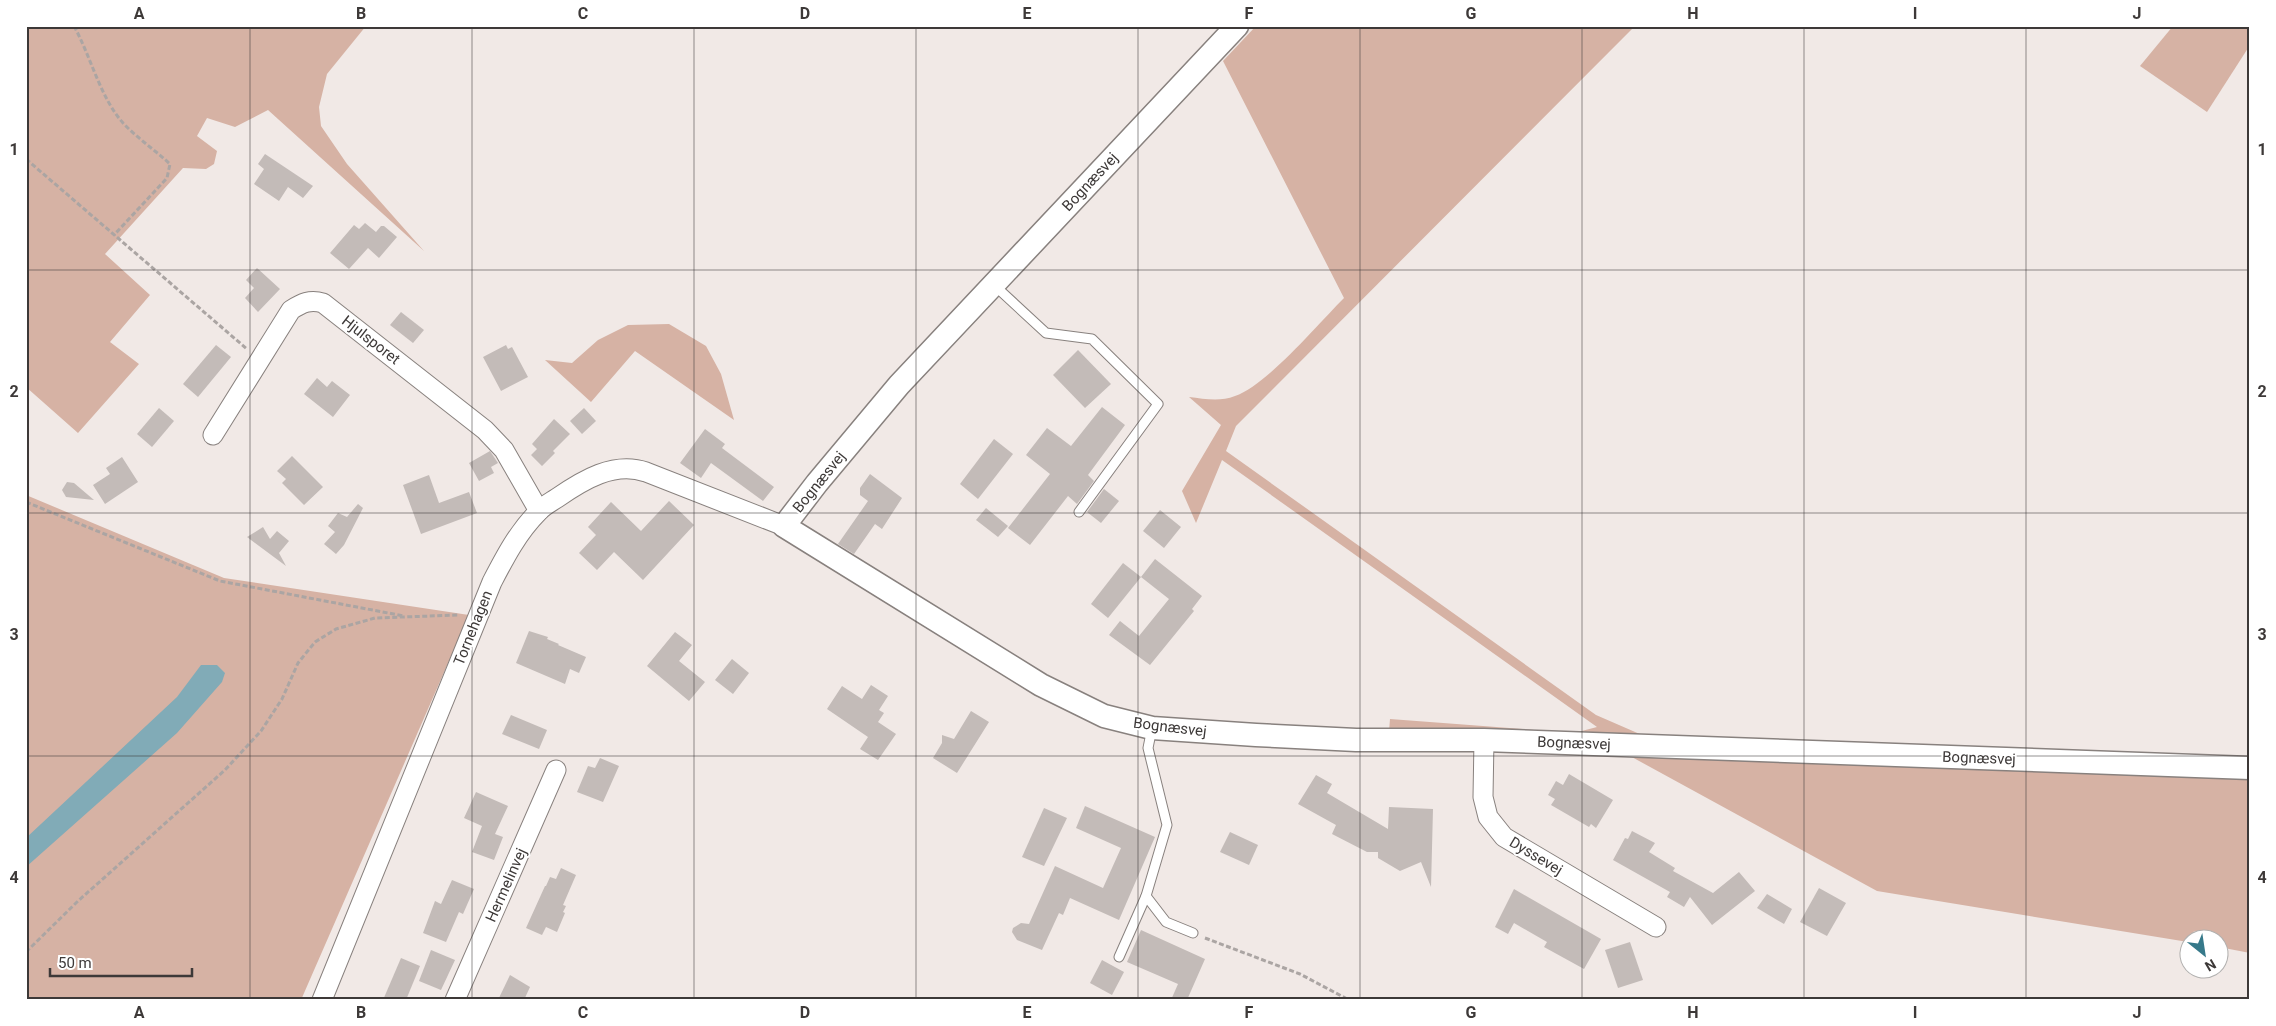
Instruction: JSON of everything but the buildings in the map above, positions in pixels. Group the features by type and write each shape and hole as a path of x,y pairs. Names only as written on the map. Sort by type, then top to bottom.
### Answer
{"street":[{"name":"Bognæsvej","path":"1235,27 899,385 817,483 784,526 1041,685 1104,716 1152,728 1356,740 1484,740 2250,768"},
{"name":"Hjulsporet","path":"213,436 291,310 305,302 323,302 485,430 504,450 539,511"},
{"name":"Tornehagen","path":"325,998 492,582 510,548 539,511 582,482 614,470 628,469 646,472 784,526"},
{"name":"Dyssevej","path":"1484,740 1483,797 1488,817 1504,837 1656,927"},
{"name":"Hermelinvej","path":"455,1000 556,770"}],"lane":[{"path":"993,284 1046,333 1092,340 1158,404 1079,512"},
{"path":"1119,957 1146,896 1167,825 1148,748 1152,728"},
{"path":"1146,896 1166,922 1193,933"}],"path":[{"path":"74,26 86,48 106,95 123,122 170,164 168,178 114,235"},
{"path":"26,159 259,359"},
{"path":"26,502 220,582 410,616"},
{"path":"26,952 78,901 225,770 261,731 282,699 298,663 315,642 336,629 375,618 480,614"},
{"path":"1193,933 1300,974 1349,1000"}],"shaded area":[{"path":"26,26 366,26 327,74 319,107 321,126 347,164 424,251 268,110 235,127 207,118 197,136 217,151 214,164 206,169 183,168 105,254 150,295 110,342 139,364 78,433 26,387"},
{"path":"1256,26 1635,26 1236,426 1226,451 1596,715 1642,735 1389,732 1390,719 1574,733 1597,727 1222,460 1196,523 1182,491 1221,425 1189,397 1212,400 1224,399 1248,390 1277,367 1344,298 1223,61"},
{"path":"2173,26 2250,26 2250,45 2207,112 2140,66"},
{"path":"669,324 706,346 721,374 734,420 635,351 591,402 545,360 572,363 598,340 628,325"},
{"path":"26,495 224,578 469,615 301,1000 26,1000"},
{"path":"1630,756 2250,778 2250,953 2228,949 2228,928 2178,928 2178,940 1877,891"}],"water":[{"path":"201,665 217,665 225,673 222,682 177,733 26,867 26,838 177,697"}]}
